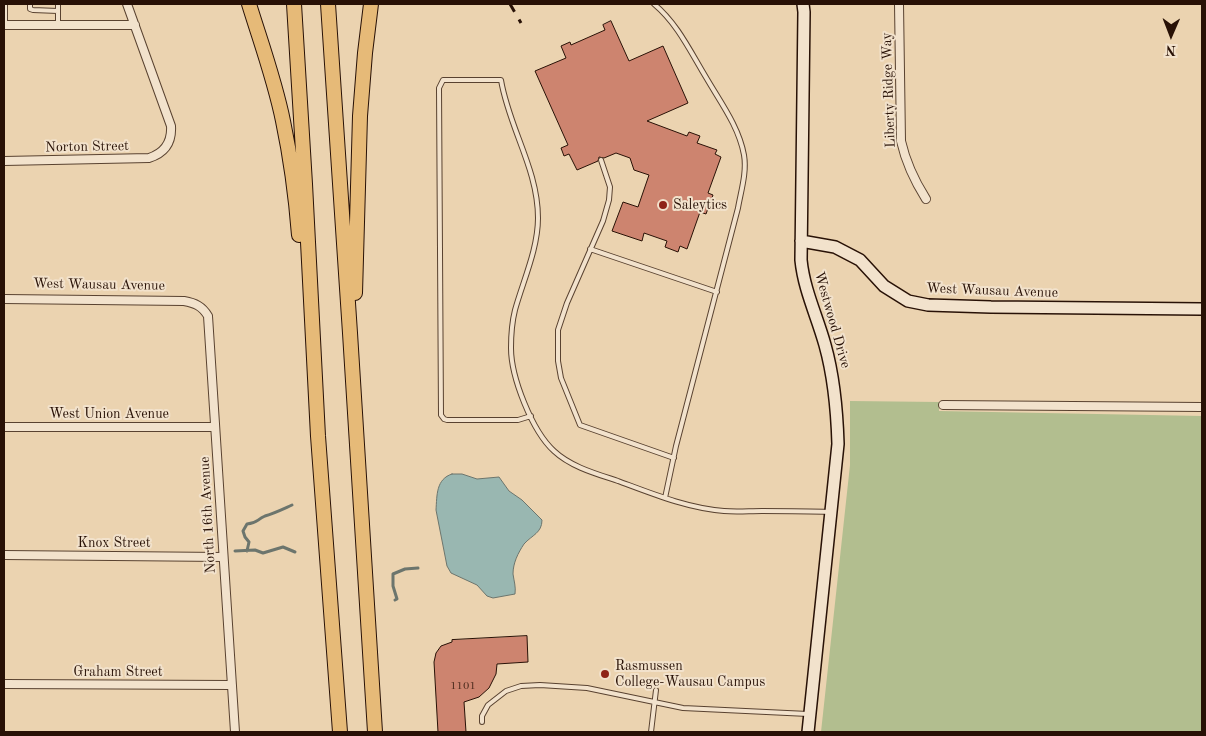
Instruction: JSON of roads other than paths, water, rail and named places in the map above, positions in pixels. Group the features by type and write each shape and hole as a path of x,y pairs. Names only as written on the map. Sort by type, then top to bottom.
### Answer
{"highway":[{"path":"249,4 276,90 288,144 312,327"},
{"path":"294,4 306,184 312,327 340,732"},
{"path":"328,4 375,732"},
{"path":"350,334 356,291 360,116 371,4"}],"street":[{"path":"4,25 136,25 127,4"},
{"name":"Westwood Drive","path":"803,4 801,260 804,282 825,344 831,370 836,404 838,444 808,732"},
{"name":"Liberty Ridge Way","path":"898,4 901,141 905,160 914,181 926,199"},
{"name":"Norton Street","path":"4,161 149,158 157,156 166,147 170,137 171,126 136,25"},
{"name":"West Wausau Avenue","path":"801,240 835,247 860,260 884,286 908,301 928,305 991,308 1202,309"},
{"name":"West Wausau Avenue","path":"4,299 194,302"},
{"name":"North 16th Avenue","path":"194,302 208,316 235,732"},
{"path":"942,404 1202,407"},
{"name":"West Union Avenue","path":"4,427 215,427"},
{"name":"Knox Street","path":"4,556 223,556"},
{"name":"Graham Street","path":"4,684 232,685"}],"lane":[{"path":"4,25 5,4"},
{"path":"30,4 30,9 33,10 58,11"},
{"path":"58,4 58,25"},
{"path":"654,4 665,13 686,43 727,112 740,139 745,171 738,208 665,498"},
{"path":"531,416 518,420 447,420 441,415 439,88 443,80 501,80 503,95 530,168 536,192 538,220 534,244 515,312 511,349 516,382 531,416 538,432 545,442 565,460 679,503 724,511 831,512"},
{"path":"601,160 610,187 609,200 603,221 565,309 558,330 558,361 561,378 580,425 674,458"},
{"path":"590,249 717,292"},
{"path":"482,722 482,716 488,705 506,691 521,686 540,685 587,688 683,708 712,711 810,714"},
{"path":"651,732 656,690"}],"water":[{"path":"462,474 477,479 499,477 509,491 522,500 542,520 538,531 524,544 516,558 513,574 515,594 493,598 487,596 477,585 451,573 447,566 436,510 438,488 447,476"}],"waterway":[{"path":"247,551 249,542 243,531 247,524 292,505"},
{"path":"235,551 255,550 263,553 283,547 295,552"},
{"path":"395,600 397,599 393,586 393,574 405,569 418,568"}],"railway":[{"path":"510,4 521,23"}],"place":[{"name":"Saleytics","path":"663,205"},
{"name":"Rasmussen College-Wausau Campus","path":"605,674"}]}
